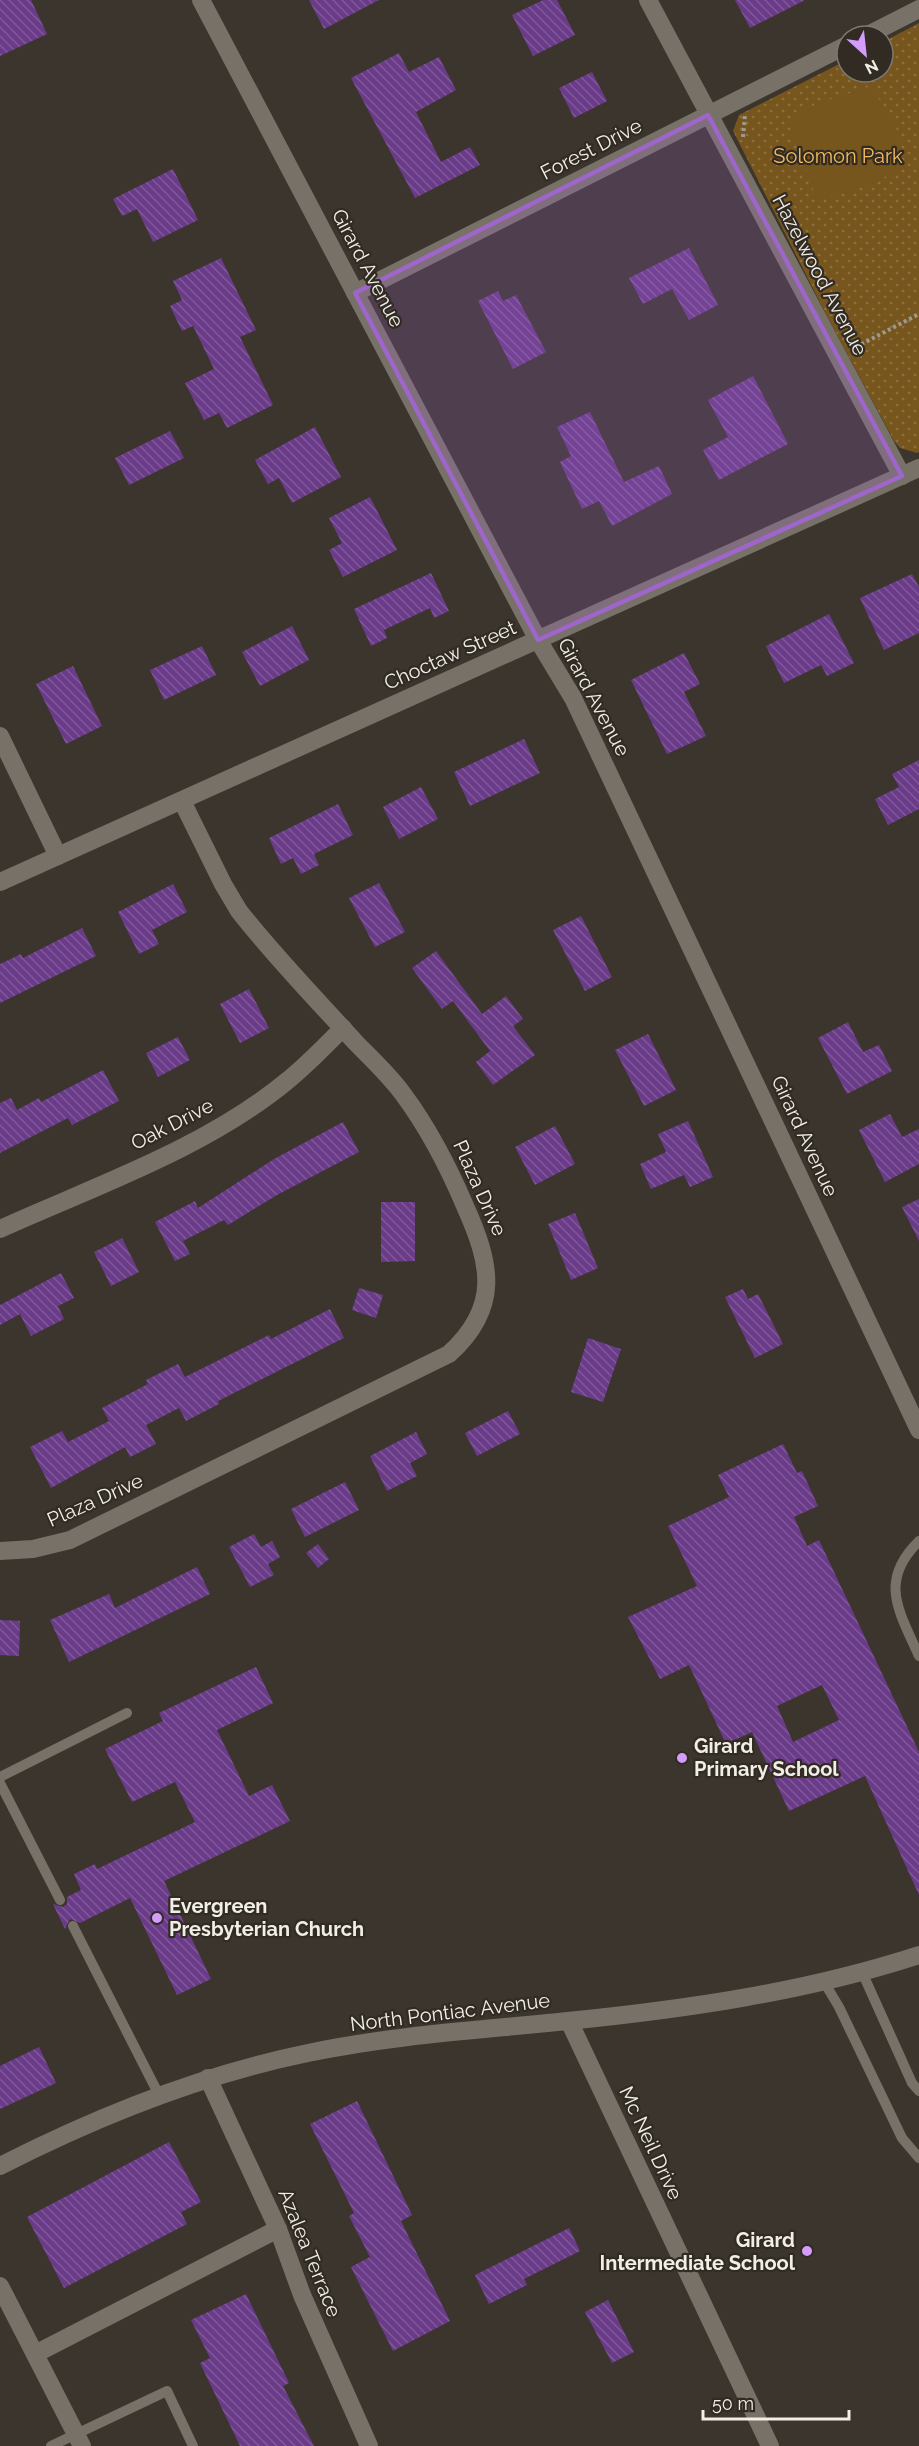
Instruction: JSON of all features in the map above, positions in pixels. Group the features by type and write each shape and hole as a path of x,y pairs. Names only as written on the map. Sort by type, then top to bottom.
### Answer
{"street":[{"name":"Girard Avenue","path":"201,0 538,640 573,698 919,1430"},
{"name":"Hazelwood Avenue","path":"648,0 902,476"},
{"path":"890,24 919,9"},
{"name":"Forest Drive","path":"356,293 835,51"},
{"name":"Choctaw Street","path":"0,882 919,468"},
{"path":"0,736 58,856"},
{"name":"Plaza Drive","path":"0,1551 33,1549 70,1540 449,1354 467,1337 478,1316 486,1291 487,1269 482,1245 445,1160 428,1130 402,1092 239,911 222,884 182,801"},
{"name":"Oak Drive","path":"0,1228 176,1150 218,1128 285,1083 343,1028"},
{"name":"North Pontiac Avenue","path":"0,2166 96,2121 159,2095 208,2078 267,2062 371,2042 713,2004 824,1982 919,1954"},
{"name":"Mc Neil Drive","path":"569,2021 770,2446"},
{"name":"Azalea Terrace","path":"208,2078 278,2229 302,2295 369,2446"},
{"path":"35,2354 278,2229"},
{"path":"0,2286 79,2441"}],"lane":[{"path":"919,1541 906,1554 896,1571 899,1611 919,1656"},
{"path":"0,1777 127,1713"},
{"path":"0,1783 60,1900"},
{"path":"73,1926 159,2095"},
{"path":"862,1972 912,2083 919,2091"},
{"path":"824,1982 839,2007 902,2138 919,2158"},
{"path":"51,2446 79,2441 167,2391 193,2446"}],"path":[{"path":"742,143 745,114 755,109"},
{"path":"856,346 919,314"},
{"path":"851,339 860,356"}],"highlighted area":[{"path":"708,115 902,476 538,640 355,293"}],"green space":[{"name":"Solomon Park","path":"919,23 919,452 917,453 900,448 894,441 827,316 733,131 739,115 835,66 835,84 895,84 895,36"},
{"path":"871,86 896,126 903,167 874,183 817,200 788,121 816,104"}],"building":[{"path":"0,0 31,0 47,34 0,56"},
{"path":"309,0 379,0 324,29"},
{"path":"543,0 557,0 575,35 533,56 512,15"},
{"path":"735,0 805,0 750,28"},
{"path":"399,53 409,72 439,57 456,90 416,112 441,162 470,147 480,165 415,198 351,78"},
{"path":"592,72 607,101 574,118 559,88"},
{"path":"173,169 198,220 153,242 137,209 122,216 113,199"},
{"path":"689,248 718,305 689,320 672,289 643,304 629,278"},
{"path":"221,258 256,330 240,337 273,405 227,428 219,413 204,420 185,383 214,369 193,326 182,331 170,306 182,300 173,281"},
{"path":"498,291 503,301 516,295 546,352 513,369 478,301"},
{"path":"753,376 788,444 719,480 703,450 728,437 708,400"},
{"path":"590,412 624,482 659,466 672,494 612,526 599,501 582,509 560,462 571,456 557,427"},
{"path":"315,427 341,477 292,503 279,478 268,484 255,460"},
{"path":"170,431 184,458 129,485 115,458"},
{"path":"370,497 397,550 343,577 329,550 342,543 329,518"},
{"path":"431,573 449,611 434,618 430,608 384,630 387,638 371,646 354,609"},
{"path":"912,574 919,587 919,633 884,650 860,598"},
{"path":"829,614 854,663 827,676 821,665 784,683 766,646"},
{"path":"292,626 309,660 260,686 242,652"},
{"path":"202,646 216,675 164,700 150,670"},
{"path":"684,653 700,684 684,692 706,736 667,754 631,680"},
{"path":"73,666 102,726 66,744 36,684"},
{"path":"524,739 540,773 470,806 454,772"},
{"path":"919,760 919,809 888,825 875,799 899,787 892,774"},
{"path":"421,787 438,819 399,839 383,807"},
{"path":"338,804 353,835 314,854 319,865 301,874 293,858 281,864 269,838"},
{"path":"379,883 405,932 375,947 349,898"},
{"path":"173,884 187,912 152,930 159,944 139,954 118,912"},
{"path":"581,916 612,977 585,991 553,930"},
{"path":"82,928 96,956 0,1003 0,964 21,954 23,958"},
{"path":"436,951 482,1014 506,996 523,1019 513,1026 535,1055 493,1085 476,1062 490,1051 453,1001 442,1009 412,968"},
{"path":"249,989 269,1028 240,1043 220,1004"},
{"path":"848,1022 863,1052 879,1045 892,1071 847,1094 818,1038"},
{"path":"648,1034 676,1090 644,1106 615,1050"},
{"path":"178,1037 190,1060 158,1077 146,1053"},
{"path":"103,1070 119,1101 72,1125 68,1118 0,1153 0,1103 11,1098 17,1110 39,1098 41,1102"},
{"path":"890,1114 902,1137 919,1129 919,1164 885,1182 859,1130"},
{"path":"688,1121 713,1177 690,1187 684,1175 651,1189 640,1164 666,1152 658,1134"},
{"path":"343,1122 359,1152 277,1195 228,1225 224,1220 183,1241 190,1254 175,1261 155,1222 195,1201 198,1208 274,1159"},
{"path":"555,1126 575,1164 535,1185 515,1147"},
{"path":"919,1199 919,1241 902,1207"},
{"path":"381,1202 415,1202 415,1261 381,1262"},
{"path":"575,1213 598,1268 571,1280 548,1224"},
{"path":"122,1238 139,1272 111,1286 94,1252"},
{"path":"61,1273 74,1298 58,1306 64,1319 31,1336 20,1314 0,1325 0,1305"},
{"path":"359,1288 383,1295 376,1318 352,1310"},
{"path":"743,1289 748,1299 758,1294 783,1344 755,1358 725,1297"},
{"path":"330,1309 344,1338 218,1401 219,1404 186,1421 179,1408 146,1425 156,1444 130,1457 125,1447 51,1488 30,1447 62,1431 68,1442 109,1421 102,1408 148,1384 146,1380 178,1364 185,1377 269,1335 271,1339"},
{"path":"588,1338 621,1349 603,1402 571,1392"},
{"path":"508,1411 520,1434 477,1456 465,1433"},
{"path":"416,1432 427,1454 410,1463 417,1476 387,1491 370,1456"},
{"path":"783,1444 797,1473 802,1471 818,1506 794,1517 807,1546 819,1540 919,1752 919,1895 865,1776 789,1811 752,1732 726,1744 689,1665 660,1679 628,1617 697,1586 668,1526 729,1497 718,1475","holes":["822,1685 839,1720 793,1742 777,1706"]},
{"path":"345,1482 359,1510 305,1537 291,1509"},
{"path":"254,1534 261,1547 272,1541 280,1557 268,1564 274,1575 250,1587 229,1547"},
{"path":"318,1544 329,1559 318,1568 306,1553"},
{"path":"197,1567 210,1594 69,1662 50,1620 109,1594 115,1608"},
{"path":"0,1620 20,1621 19,1656 0,1655"},
{"path":"256,1667 273,1703 217,1730 249,1796 272,1785 290,1821 164,1881 211,1979 177,1995 130,1898 80,1923 70,1919 65,1929 53,1904 63,1907 67,1904 67,1897 81,1890 74,1874 95,1864 97,1869 195,1822 175,1782 132,1802 105,1749 163,1721 159,1713"},
{"path":"39,2047 56,2083 0,2109 0,2066"},
{"path":"357,2101 412,2215 401,2221 450,2321 393,2351 351,2267 370,2257 349,2216 354,2213 310,2124"},
{"path":"169,2142 201,2202 181,2212 187,2224 64,2288 27,2217"},
{"path":"569,2228 580,2251 524,2279 527,2285 489,2304 475,2275"},
{"path":"246,2294 289,2383 283,2386 314,2446 240,2446 200,2363 210,2358 191,2320"},
{"path":"608,2300 634,2352 612,2363 585,2312"}],"place":[{"name":"Girard Primary School","path":"682,1758"},
{"name":"Evergreen Presbyterian Church","path":"157,1918"},
{"name":"Girard Intermediate School","path":"807,2251"}]}
